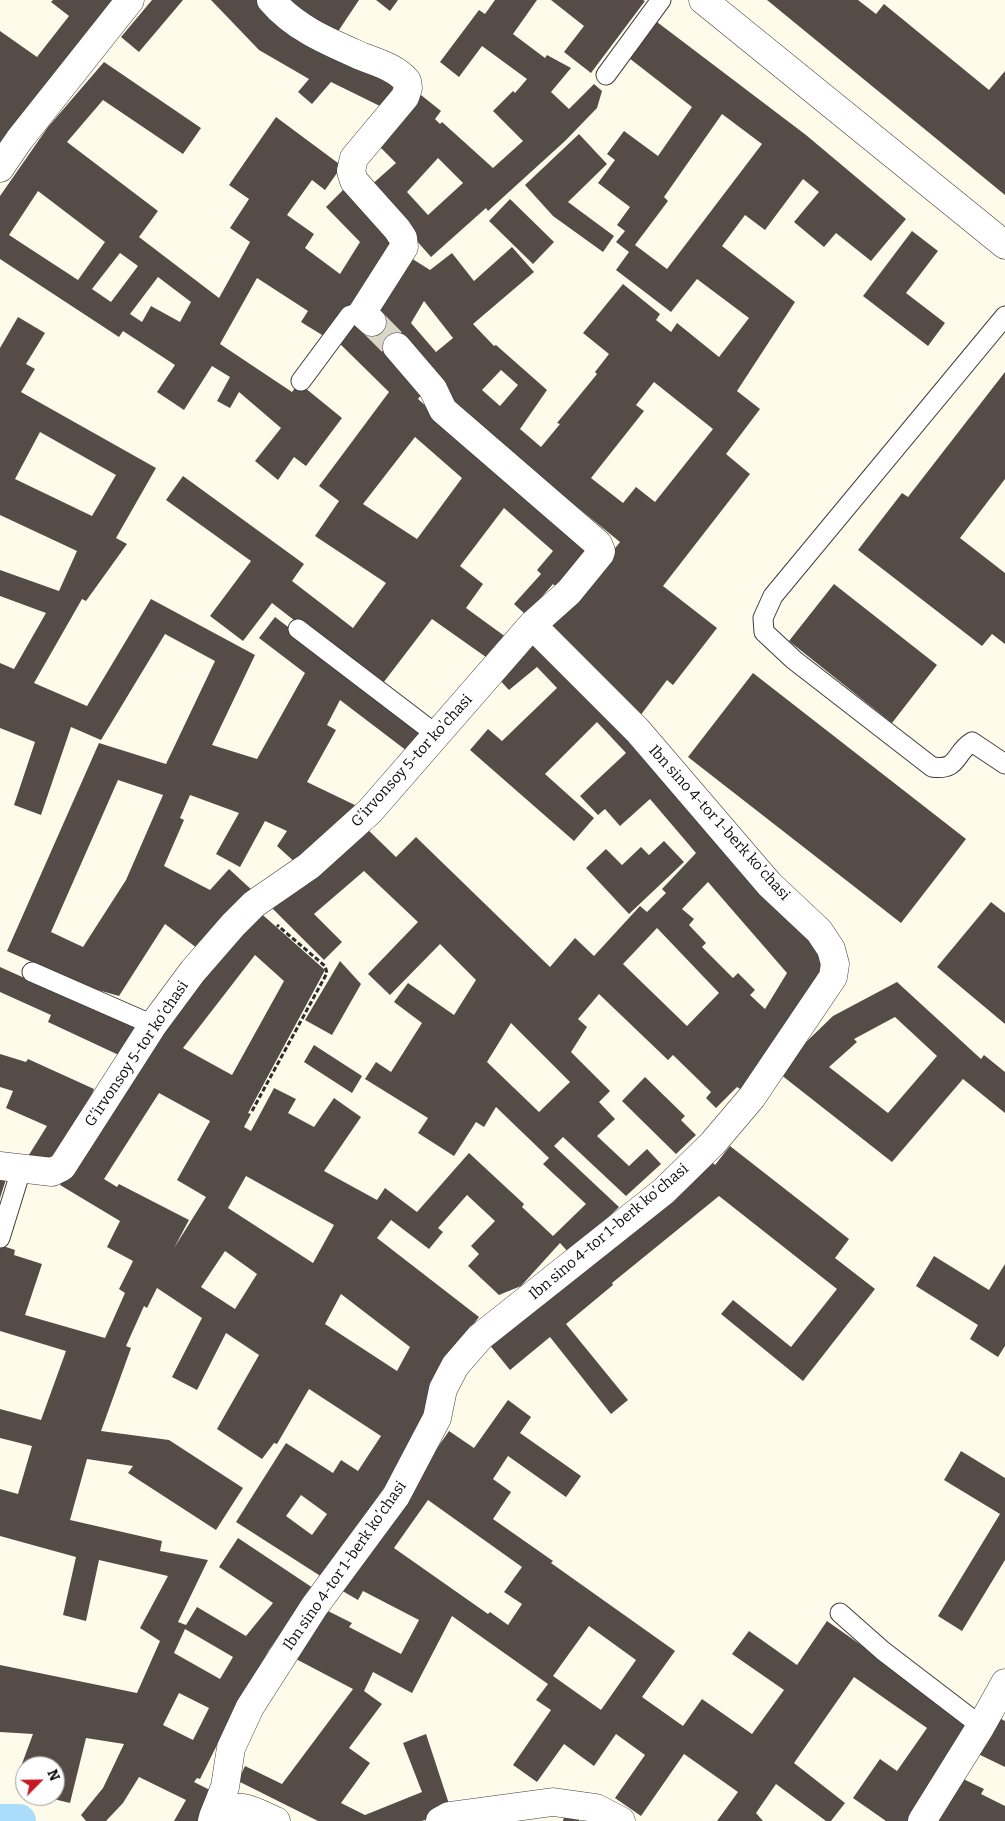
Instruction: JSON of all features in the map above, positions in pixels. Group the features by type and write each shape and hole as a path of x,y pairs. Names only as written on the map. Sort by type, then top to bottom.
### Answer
{"street":[{"path":"0,168 19,140 130,0"},
{"path":"271,0 292,22 327,41 387,66 407,81 408,88 405,97 354,158 352,171 357,185 397,229 404,247 367,317"},
{"path":"702,0 1005,245"},
{"name":"Gʼirvonsoy 5-tor koʼchasi","path":"10,1168 52,1172 62,1167 153,1025 193,971 254,904 309,866 370,811 532,625 569,592 600,554 600,548 443,410 433,389 397,347"},
{"name":"Ibn sino 4-tor 1-berk koʼchasi","path":"212,1819 225,1787 231,1748 250,1707 314,1607 396,1496 437,1418 443,1389 455,1366 480,1336 664,1191 713,1143 752,1097 833,977 835,964 830,949 819,931 769,884 637,730 532,625"},
{"path":"922,1821 981,1726 1005,1683"},
{"path":"440,1821 449,1816 553,1802 596,1808 621,1821"},
{"path":"212,1819 227,1808 240,1806 276,1821"}],"lane":[{"path":"606,75 661,0"},
{"path":"301,381 350,315 367,317"},
{"path":"1005,316 773,596 763,618 764,632 794,660 932,767 944,768 952,765 972,742 1005,764"},
{"path":"298,629 437,735"},
{"path":"32,972 153,1025"},
{"path":"0,1238 10,1168"},
{"path":"840,1613 884,1651 981,1726"}],"path":[{"path":"252,1111 327,973 325,966 254,904"}],"building":[{"path":"53,0 118,0 0,148 0,31 37,57 69,16 51,2"},
{"path":"152,0 183,0 139,52 121,37"},
{"path":"211,0 264,0 399,82 386,109 331,82 312,104 298,92 309,79 259,50"},
{"path":"283,0 359,0 335,36"},
{"path":"376,0 398,0 390,11"},
{"path":"495,0 537,0 513,34 545,58 547,55 571,68 551,92 569,109 594,84 602,91 597,108 565,141 488,211 486,208 431,257 369,187 396,163 379,146 421,95 441,111 435,119 440,124 442,122 493,168 523,141 493,111 513,91 515,93 527,79 482,46 459,77 440,62 479,10 485,14","holes":["438,158 463,183 428,215 407,192"]},
{"path":"551,0 645,1 591,73 564,52 584,26"},
{"path":"767,0 858,0 876,14 884,4 989,90 1005,71 1005,195"},
{"path":"657,22 806,135 906,219 871,261 836,233 824,247 794,222 819,192 803,179 765,230 745,215 722,246 795,302 737,391 760,409 726,454 750,474 663,586 717,628 673,685 667,680 637,720 547,630 574,600 620,542 428,386 418,399 587,550 555,586 553,584 526,615 514,604 541,574 537,570 553,551 504,508 460,566 483,584 466,608 510,640 493,662 432,619 380,687 272,603 243,641 210,616 251,561 166,500 183,476 304,564 292,581 353,628 386,583 315,536 339,501 319,486 389,392 335,339 411,258 430,270 452,253 474,281 512,247 534,272 473,324 494,346 496,345 547,390 520,429 541,447 560,424 557,423 597,374 595,372 609,354 583,333 623,284 660,314 656,320 671,332 677,323 719,357 749,318 697,279 671,312 616,270 629,252 616,242 625,231 617,225 630,207 598,183 615,160 607,154 624,131 658,156 692,107 629,58","holes":["722,114 762,144 667,269 635,245 668,201 664,197","424,301 453,338 436,352 411,323","501,370 518,385 500,406 482,390","654,382 713,429 655,502 636,487 623,503 591,478 644,411 636,405","415,437 462,478 417,539 363,504"]},
{"path":"104,62 201,128 183,154 103,100 67,142 158,211 139,237 219,298 250,242 230,228 249,199 229,185 276,117 342,166 325,190 312,180 287,215 314,234 305,248 340,274 360,242 326,207 350,183 398,233 351,309 327,338 301,322 308,311 257,278 220,344 292,392 299,383 342,418 306,466 294,457 278,480 255,461 281,428 239,392 230,408 217,401 230,377 212,366 184,410 157,392 175,365 123,331 119,337 0,259 0,196 48,127","holes":["38,191 105,242 78,280 9,235","120,253 138,266 111,302 92,289","158,277 191,302 180,322 151,306 142,322 130,314"]},
{"path":"579,134 607,164 568,202 614,236 603,252 553,216 525,185"},
{"path":"510,199 554,242 533,264 489,221"},
{"path":"912,231 938,251 906,293 945,323 928,346 863,296"},
{"path":"18,317 45,333 26,364 35,369 21,392 156,468 116,538 127,544 86,601 82,599 34,683 87,706 151,599 255,655 212,745 257,759 305,673 259,638 275,617 427,733 411,754 340,700 327,725 336,730 307,782 359,807 298,865 277,846 287,831 265,821 240,867 216,854 239,813 190,795 180,818 184,820 164,866 210,890 229,869 253,891 201,951 165,924 119,996 91,988 7,951 99,743 166,764 215,661 165,634 101,740 71,727 41,815 14,805 35,742 0,728 0,663 14,669 46,613 0,596 0,570 59,591 77,551 0,515 0,348","holes":["40,432 116,475 92,516 15,479","118,780 163,795 126,880 83,947 51,932"]},
{"path":"1005,372 1005,479 960,538 1005,573 1005,644 992,634 982,646 858,550 902,493 908,497"},
{"path":"834,584 937,665 892,723 789,641"},
{"path":"530,634 827,959 810,994 747,1093 737,1087 716,1108 706,1098 711,1092 673,1055 668,1060 599,994 578,1019 587,1027 571,1052 610,1091 599,1102 615,1119 597,1136 629,1166 647,1149 661,1164 626,1196 563,1137 554,1146 619,1207 570,1254 560,1243 521,1286 499,1295 468,1266 479,1254 471,1246 495,1221 467,1195 438,1228 443,1232 429,1249 391,1220 377,1238 479,1317 456,1347 427,1397 435,1402 423,1432 322,1577 236,1522 286,1443 333,1473 341,1460 358,1471 381,1436 309,1389 277,1444 274,1443 262,1459 217,1429 259,1355 226,1333 197,1390 172,1377 202,1318 157,1288 147,1308 144,1306 126,1346 131,1348 101,1431 169,1440 243,1488 216,1530 128,1473 133,1466 87,1459 70,1520 162,1541 160,1551 208,1560 178,1622 186,1625 197,1607 246,1636 273,1603 219,1567 238,1538 313,1588 269,1650 230,1719 200,1779 197,1778 194,1782 216,1793 200,1821 174,1821 186,1800 139,1777 123,1803 106,1821 86,1821 81,1815 103,1788 124,1744 86,1738 70,1803 65,1802 65,1756 25,1756 33,1734 0,1732 0,1665 137,1693 160,1641 140,1628 168,1576 99,1560 86,1621 63,1615 76,1557 0,1536 0,1489 18,1494 32,1446 0,1438 0,1409 41,1420 66,1351 0,1331 0,1245 15,1250 14,1255 42,1264 25,1315 105,1338 125,1293 119,1289 133,1261 107,1247 120,1221 60,1185 142,1054 256,909 325,970 248,1113 251,1114 244,1127 251,1131 274,1088 296,1099 288,1113 314,1127 334,1098 361,1117 324,1171 377,1200 385,1188 417,1212 469,1153 524,1204 522,1207 553,1236 586,1204 543,1164 549,1158 496,1107 484,1127 476,1122 454,1156 418,1133 428,1118 365,1079 376,1062 391,1072 422,1023 394,1002 408,983 454,1015 476,980 440,944 390,995 368,974 418,922 364,871 314,914 342,942 324,960 271,907 364,826 396,857 416,837 550,967 575,938 594,956 640,906 647,912 666,893 662,889 696,853 650,799 620,826 605,809 598,815 580,796 626,753 597,722 545,774 594,818 574,841 470,750 488,729 502,741 557,688 537,667 509,690 495,675","holes":["708,882 787,973 765,1009 750,995 755,990 738,973 733,978 702,947 706,943 689,925 694,919 682,909","657,928 719,993 687,1026 623,964","255,955 284,981 232,1075 183,1048","511,1023 570,1082 539,1112 487,1062","159,1093 210,1121 177,1180 206,1197 174,1248 189,1220 119,1184 117,1187 104,1179","246,1176 334,1225 313,1263 228,1208","225,1251 257,1274 235,1309 201,1287","341,1294 410,1347 397,1371 325,1324","301,1495 327,1514 312,1535 286,1516","185,1629 233,1657 220,1679 174,1653","179,1693 209,1708 193,1740 163,1725"]},
{"path":"753,673 966,839 901,923 688,757"},
{"path":"664,841 684,862 629,914 586,868 606,849 622,865 641,847 649,855"},
{"path":"991,902 1005,913 1005,1024 937,967"},
{"path":"340,961 361,984 332,1035 305,1020"},
{"path":"0,967 136,1028 123,1057 48,1022 51,1015 0,992"},
{"path":"897,982 981,1059 984,1055 1005,1072 1005,1113 963,1079 892,1162 780,1074 802,1046 833,1016","holes":["895,1017 937,1056 888,1113 829,1067 857,1042 854,1039"]},
{"path":"314,1045 362,1076 352,1093 304,1062"},
{"path":"0,1054 26,1062 28,1059 94,1089 81,1120 54,1163 27,1158 47,1126 6,1108 13,1091 0,1087"},
{"path":"645,1077 685,1116 681,1120 696,1135 676,1154 622,1101"},
{"path":"730,1146 849,1239 835,1258 875,1289 803,1381 721,1314 733,1300 791,1347 837,1289 719,1196 612,1283 613,1285 566,1324 628,1400 611,1414 550,1337 510,1370 488,1343 711,1161 715,1165"},
{"path":"0,1168 9,1170 0,1198"},
{"path":"934,1256 989,1290 1005,1264 1005,1346 998,1357 970,1339 978,1325 916,1286"},
{"path":"508,1400 531,1417 520,1433 581,1476 566,1497 508,1456 493,1479 511,1492 493,1519 553,1561 551,1563 675,1651 642,1697 683,1726 702,1699 752,1734 784,1690 732,1654 749,1631 797,1665 827,1621 973,1724 912,1821 886,1821 853,1798 880,1759 897,1771 927,1728 854,1677 794,1763 845,1803 831,1821 826,1821 776,1784 756,1813 763,1821 717,1821 738,1792 684,1754 641,1816 615,1798 645,1755 616,1734 594,1766 564,1744 537,1782 513,1765 551,1710 536,1700 548,1684 452,1616 412,1693 373,1672 364,1691 382,1704 349,1748 370,1763 341,1803 365,1815 422,1792 403,1743 426,1734 451,1810 422,1821 318,1821 238,1781 245,1766 282,1784 353,1689 296,1659 322,1608 352,1623 349,1627 401,1654 419,1620 363,1591 358,1600 339,1589 449,1431 474,1448","holes":["428,1500 522,1567 504,1592 522,1604 508,1625 490,1612 488,1614 394,1548","589,1626 636,1660 601,1710 553,1676"]},
{"path":"961,1451 1005,1478 1005,1560 962,1631 938,1616 1000,1514 944,1480"},
{"path":"992,1714 1005,1721 1005,1767 974,1752"},
{"path":"955,1775 984,1789 981,1794 1005,1806 1005,1821 932,1821"},
{"path":"564,1817 579,1820 579,1821 563,1821"}],"waterway":[{"path":"0,1821 19,1821"}],"tunnel":[{"path":"372,322 397,347"}]}
